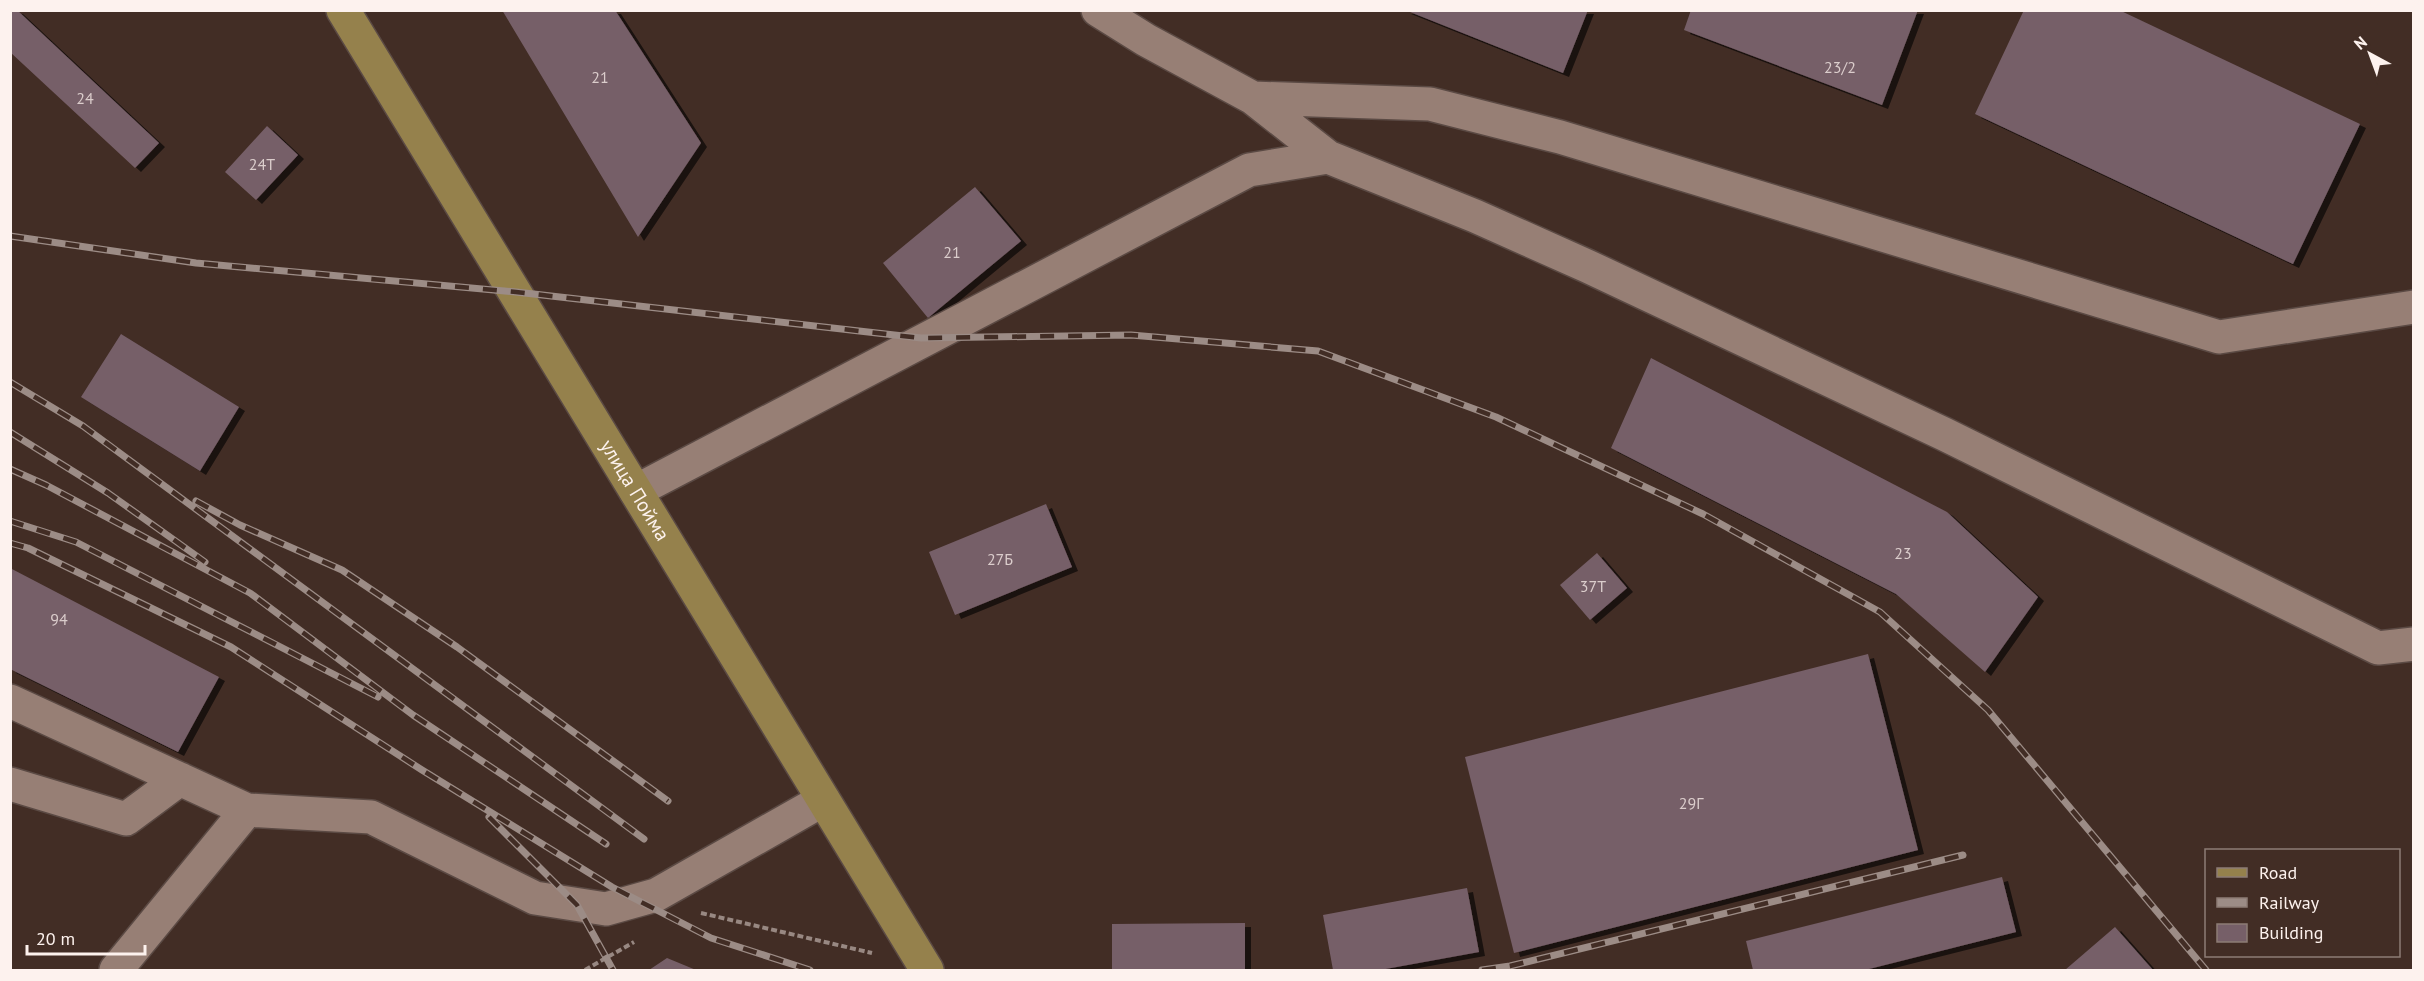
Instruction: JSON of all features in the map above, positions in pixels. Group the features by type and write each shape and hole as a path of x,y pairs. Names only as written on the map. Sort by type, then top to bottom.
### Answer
{"main road":[{"name":"улица Пойма","path":"343,10 925,968"}],"lane":[{"path":"1098,10 1146,40 1253,98 1328,158 1475,216 1598,271 1944,434 2378,648 2414,644"},
{"path":"1253,98 1430,104 1560,137 2219,338 2414,307"},
{"path":"636,490 1249,170 1328,158"},
{"path":"10,701 247,810 371,817 535,898 606,909 656,896 823,800"},
{"path":"10,784 126,819 180,779"},
{"path":"116,970 247,810"}],"path":[{"path":"698,912 925,968"},
{"path":"585,970 635,941"}],"building":[{"path":"10,10 17,10 159,143 135,168 10,52"},
{"path":"502,10 615,10 701,143 638,237"},
{"path":"1405,10 1588,10 1563,73"},
{"path":"1691,10 1918,10 1882,105 1684,30"},
{"path":"2024,10 2119,10 2360,124 2293,264 1975,114"},
{"path":"267,126 298,155 256,200 225,172"},
{"path":"975,187 1021,241 928,318 883,263"},
{"path":"121,334 239,407 200,471 81,397"},
{"path":"1651,358 1947,512 2038,597 1985,672 1896,594 1611,448"},
{"path":"1046,504 1072,567 955,615 929,552"},
{"path":"1597,553 1627,588 1590,620 1560,585"},
{"path":"10,568 219,677 178,752 10,669"},
{"path":"1868,654 1918,850 1514,953 1465,757"},
{"path":"2002,877 2016,932 1865,970 1753,970 1746,941"},
{"path":"1467,888 1479,952 1380,970 1333,970 1323,915"},
{"path":"1245,923 1245,970 1112,970 1112,924"},
{"path":"2115,927 2153,970 2065,970"},
{"path":"667,958 696,970 649,970"}],"railway":[{"path":"10,236 196,263 516,292 921,338 1131,335 1318,351 1496,417 1703,514 1880,612 1988,710 2206,970"},
{"path":"10,382 83,426 644,839"},
{"path":"10,432 108,493 205,562"},
{"path":"10,469 46,485 250,593 413,715 606,844"},
{"path":"196,501 240,525 342,570 457,647 668,801"},
{"path":"10,521 76,542 378,697"},
{"path":"10,543 28,548 231,647 422,770 612,887 711,938 810,970"},
{"path":"489,817 577,905 613,970"},
{"path":"1482,970 1510,966 1963,855"}]}
